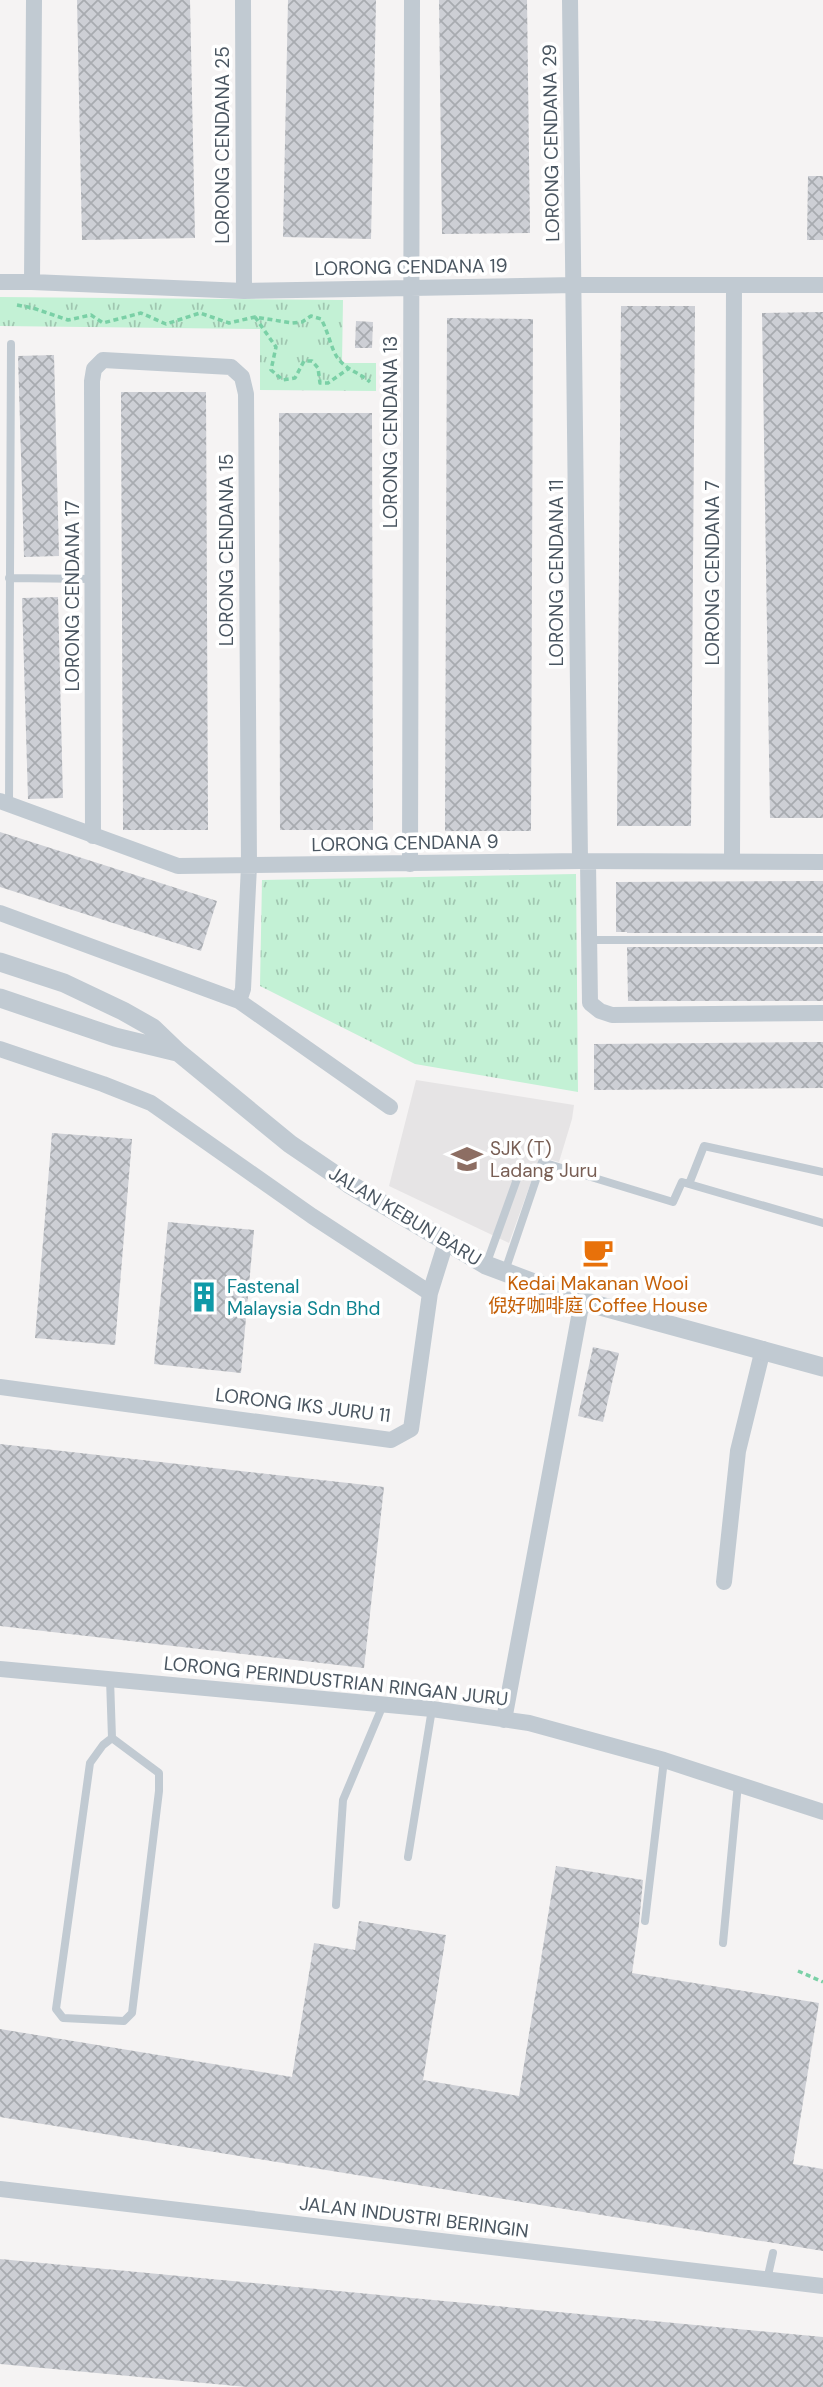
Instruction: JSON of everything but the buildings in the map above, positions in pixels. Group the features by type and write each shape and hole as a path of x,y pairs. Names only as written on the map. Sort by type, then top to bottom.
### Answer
{"street":[{"path":"32,282 34,0"},
{"name":"LORONG CENDANA 25","path":"243,0 243,291"},
{"name":"LORONG CENDANA 13","path":"410,864 412,0"},
{"name":"LORONG CENDANA 29","path":"570,0 575,285"},
{"name":"LORONG CENDANA 19","path":"0,282 243,291 575,285 823,285"},
{"name":"LORONG CENDANA 11","path":"575,285 584,861 590,1003 600,1011 612,1015 823,1013"},
{"name":"LORONG CENDANA 7","path":"732,860 734,285"},
{"name":"LORONG CENDANA 17","path":"93,836 92,381 94,369 103,360"},
{"name":"LORONG CENDANA 15","path":"103,360 231,367 242,377 246,394 249,866 243,989 239,1001"},
{"name":"LORONG CENDANA 9","path":"4,803 178,866 732,860 823,862"},
{"path":"0,913 239,1001 390,1107"},
{"name":"JALAN KEBUN BARU","path":"0,962 64,983 153,1028 178,1052 290,1144 349,1184 486,1265 582,1301 823,1367"},
{"name":"JALAN KEBUN BARU","path":"0,998 115,1037 178,1052"},
{"path":"0,1049 151,1103 312,1216 430,1293"},
{"name":"LORONG IKS JURU 11","path":"0,1387 391,1440 411,1429 430,1293 446,1242"},
{"path":"504,1720 582,1301"},
{"path":"724,1582 738,1451 763,1349"},
{"name":"LORONG PERINDUSTRIAN RINGAN JURU","path":"0,1669 432,1709 529,1723 664,1760 823,1812"},
{"name":"JALAN INDUSTRI BERINGIN","path":"0,2189 823,2286"}],"lane":[{"path":"4,803 11,344"},
{"path":"9,578 93,579"},
{"path":"589,940 823,940"},
{"path":"690,1184 705,1146 823,1171"},
{"path":"505,1273 542,1162 673,1202 682,1182 823,1223"},
{"path":"486,1265 521,1168"},
{"path":"110,1679 112,1738"},
{"path":"335,1905 344,1800 383,1704"},
{"path":"408,1857 432,1709"},
{"path":"112,1738 159,1773 132,2013 124,2021 62,2018 56,2009 90,1763 103,1745 112,1738"},
{"path":"645,1921 664,1760"},
{"path":"723,1943 738,1784"},
{"path":"767,2280 773,2253"}],"path":[{"path":"17,305 68,320 91,315 103,323 141,313 166,324 200,313 229,323 255,317 292,323 302,322 311,316 321,319 328,331 335,355 348,369 370,382"},
{"path":"255,317 276,347 271,370 283,380 295,378 304,361 312,361 318,368 320,383 328,383 348,369"},
{"path":"798,1971 823,1982"}],"shaded area":[{"name":"SJK (T) Ladang Juru","path":"416,1080 574,1105 559,1162 540,1157 509,1243 389,1186"}],"green space":[{"path":"0,297 343,300 342,363 376,363 376,391 260,390 260,329 0,326"},
{"path":"576,874 578,1092 415,1064 260,986 262,880"}],"place":[{"name":"SJK (T) Ladang Juru","path":"467,1159"},
{"name":"Kedai Makanan Wooi 倪好咖啡庭 Coffee House","path":"598,1252"},
{"name":"Fastenal Malaysia Sdn Bhd","path":"204,1297"}]}
